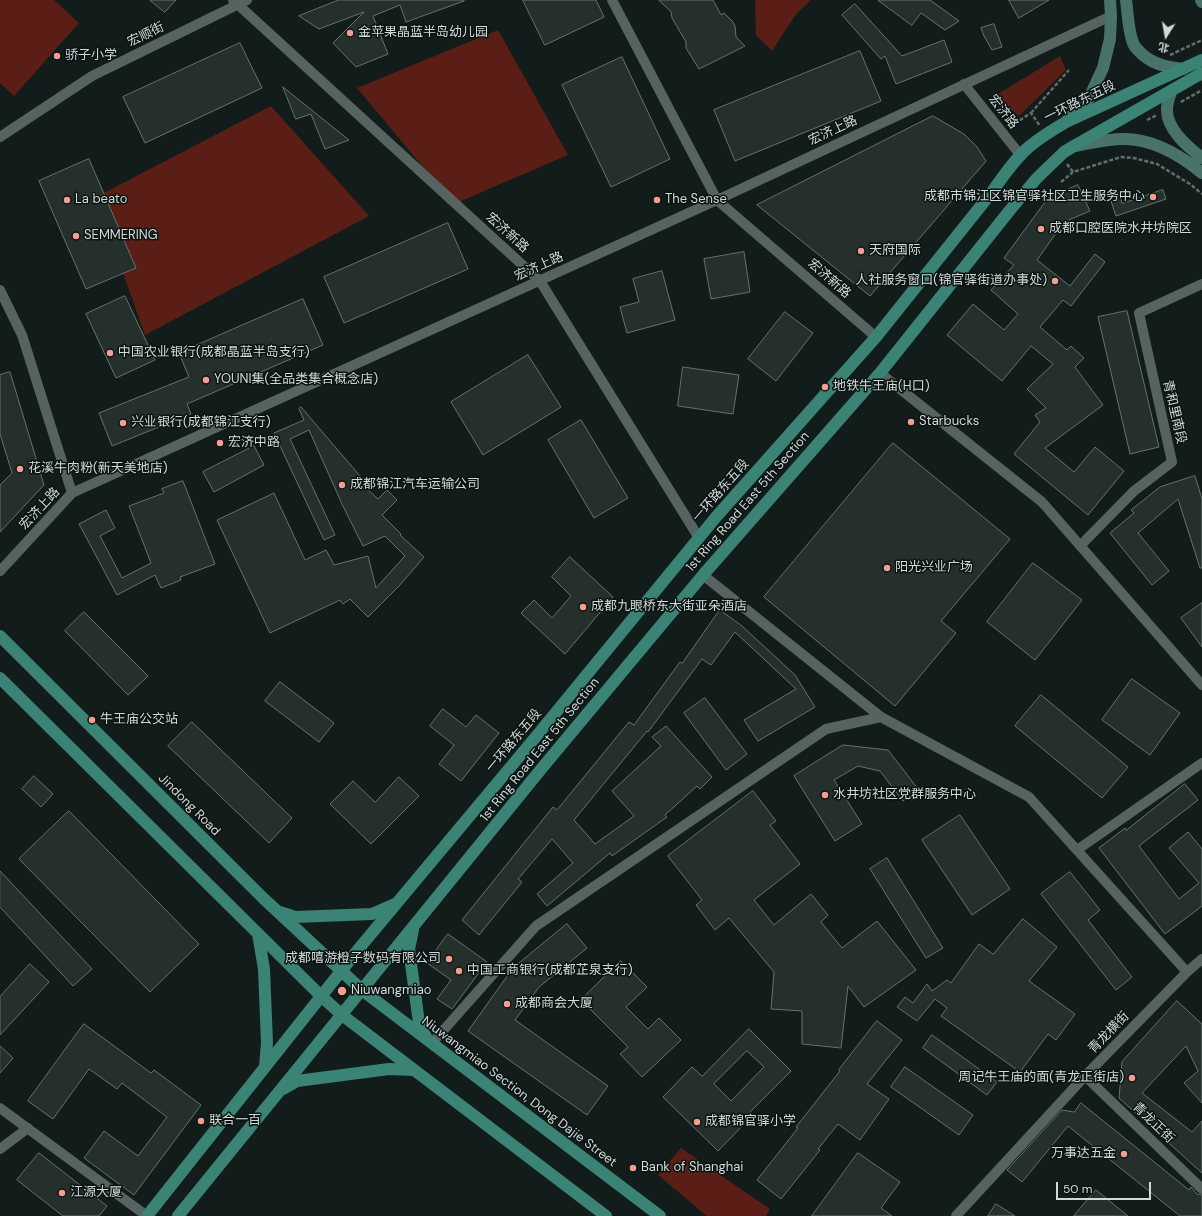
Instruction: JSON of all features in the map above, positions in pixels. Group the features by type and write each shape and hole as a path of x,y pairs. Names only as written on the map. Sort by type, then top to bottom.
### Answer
{"main road":[{"path":"1066,122 1089,98 1103,68 1110,39 1112,16 1110,0"},
{"path":"1126,0 1130,34 1133,44 1142,54 1163,66 1193,71 1202,60"},
{"name":"1st Ring Road East 5th Section","path":"178,1216 542,768 703,576 880,373 1037,178 1064,152 1171,91 1193,71"},
{"name":"一环路东五段","path":"147,1216 320,996 721,511 876,337 1006,173 1029,147 1066,122 1193,71"},
{"path":"1171,91 1166,109 1170,124 1188,148 1202,158"},
{"path":"1074,146 1126,139 1153,144 1171,151 1188,161 1202,173"},
{"name":"Jindong Road","path":"0,636 276,910 362,991"},
{"path":"0,678 320,996 413,1070 606,1216"},
{"path":"276,910 295,917 372,914 398,903"},
{"path":"414,927 409,949 419,1023 430,1041"},
{"path":"258,934 264,969 267,1043 265,1067"},
{"name":"Niuwangmiao Section, Dong Dajie Street","path":"362,991 660,1216"},
{"path":"280,1090 297,1081 389,1069 413,1070"}],"street":[{"name":"宏顺街","path":"0,137 92,76 235,2 247,0"},
{"name":"宏济新路","path":"612,0 717,200 876,337"},
{"name":"宏济新路","path":"235,2 540,281 699,538"},
{"name":"宏济上路","path":"0,571 72,493 717,200 1112,16"},
{"name":"宏济路","path":"964,84 1021,156"},
{"name":"青和里南段","path":"1080,546 1134,491 1172,462 1139,313 1202,284"},
{"path":"0,290 22,335 72,493"},
{"path":"880,373 1042,502 1202,685"},
{"path":"703,576 881,718 1030,798 1187,972"},
{"path":"430,1041 536,926 826,730 881,718"},
{"path":"1077,850 1202,763"},
{"name":"青龙横街","path":"956,1216 1086,1076 1187,972 1202,959"},
{"name":"青龙正街","path":"1086,1076 1202,1189"},
{"path":"0,1108 147,1216"},
{"path":"0,1149 28,1128"}],"path":[{"path":"1189,46 1202,40"},
{"path":"1031,112 1069,70"},
{"path":"1134,158 1157,164 1190,184 1202,194"},
{"path":"1061,182 1073,172"}],"shaded area":[{"path":"0,0 54,0 79,23 14,96 0,83"},
{"path":"755,0 811,0 796,14 772,51 756,35"},
{"path":"498,30 568,155 454,204 357,88"},
{"path":"1060,56 1066,70 1019,116 995,96"},
{"path":"271,106 369,216 145,335 96,197"},
{"path":"681,1148 770,1209 766,1216 707,1216 658,1175"}],"building":[{"path":"150,0 176,0 165,12"},
{"name":"金苹果晶蓝半岛幼儿园","path":"339,0 464,1 406,22 400,5 373,16 388,54 356,67 333,43 364,12 319,29 299,16"},
{"path":"523,0 596,0 604,17 545,45"},
{"path":"659,0 713,0 721,15 724,13 732,21 735,26 736,37 745,46 699,69 686,48 686,42 672,18 671,12"},
{"path":"878,0 930,0 959,21 945,30 921,13 912,25"},
{"path":"1009,0 1049,0 1019,18"},
{"path":"855,4 902,56 944,40 952,62 896,84 885,56 881,59 842,15"},
{"path":"994,24 1002,47 992,50 981,28"},
{"path":"240,43 262,88 145,143 123,97"},
{"path":"860,51 881,101 735,161 714,110"},
{"path":"622,57 670,159 611,187 562,85"},
{"path":"283,87 349,140 325,149 311,114 296,119"},
{"name":"天府国际","path":"933,116 964,134 977,147 986,161 870,296 757,205"},
{"path":"89,159 136,268 86,289 39,181"},
{"path":"1078,185 1090,211 1064,222 1037,260 1070,286 1095,254 1105,262 1071,306 1063,300 1040,327 1067,350 1071,346 1084,358 1075,367 1103,405 1045,448 1074,472 1095,447 1124,471 1088,515 1014,454 1040,422 1035,415 1046,408 1027,389 1053,364 1031,346 1002,381 947,335 973,304 1004,330 1018,314 991,290 1014,265 1004,258 1048,198"},
{"name":"成都市锦江区锦官驿社区卫生服务中心","path":"1163,190 1166,199 1116,216 1109,195 1119,192 1122,203"},
{"path":"448,223 468,269 344,323 324,277"},
{"path":"744,252 750,292 711,299 704,259"},
{"path":"662,271 675,320 627,333 620,307 639,302 633,279"},
{"path":"125,296 155,360 116,378 86,314"},
{"path":"303,299 323,345 187,404 191,414 112,446 99,413 189,377 179,353"},
{"path":"1127,311 1159,447 1130,454 1098,317"},
{"path":"785,312 813,333 776,381 748,359"},
{"path":"528,355 561,407 483,455 451,402"},
{"path":"683,367 739,375 733,414 678,406"},
{"path":"10,372 44,485 0,532 0,485 12,473 0,434 0,375"},
{"path":"301,407 360,476 356,479 378,499 387,490 397,500 382,515 401,534 400,535 424,557 399,586 368,617 350,599 343,604 340,600 270,633 217,520 274,493 305,560 326,550 334,565 368,556 376,588 405,556 385,536 363,546 342,504 309,430 290,439 335,535 324,540 274,433 304,420 299,409"},
{"path":"581,420 628,498 594,518 548,440"},
{"name":"阳光兴业广场","path":"893,443 1010,539 941,621 956,633 895,706 764,597"},
{"path":"254,446 264,465 214,492 203,472"},
{"path":"1195,476 1202,499 1202,568 1200,568 1178,499 1138,533 1169,571 1152,585 1110,533 1134,513 1131,510 1160,487"},
{"path":"183,481 215,564 180,577 181,580 161,588 155,575 117,595 79,524 106,510 115,528 100,536 122,578 151,563 129,506 164,493 162,489"},
{"name":"成都九眼桥东大街亚朵酒店","path":"570,557 613,597 565,654 521,613 534,600 552,618 571,596 552,577"},
{"path":"1033,563 1082,600 1035,660 987,622"},
{"path":"1202,603 1202,647 1181,618"},
{"path":"720,610 742,626 795,675 815,707 758,741 744,720 796,689 735,632 711,665 702,659 648,732 647,731 574,820 595,844 634,816 612,791 661,746 652,737 666,726 712,777 700,789 697,786 665,815 667,817 612,856 610,853 547,906 537,894 573,863 552,839 518,879 522,882 479,935 462,920 553,807 557,810 629,722 634,725 680,662 682,663"},
{"path":"84,612 148,676 128,695 65,631"},
{"path":"1132,679 1180,713 1150,755 1102,720"},
{"path":"280,682 334,723 319,742 265,701"},
{"path":"1041,695 1128,767 1102,798 1015,726"},
{"path":"705,698 747,754 726,770 684,713"},
{"path":"443,709 466,727 476,715 499,733 461,781 439,764 454,745 430,726"},
{"path":"192,722 292,818 269,843 168,746"},
{"name":"水井坊社区党群服务中心","path":"843,745 888,750 918,789 903,801 880,771 858,766 834,780 862,824 835,841 794,776"},
{"path":"34,776 53,794 41,807 22,789"},
{"path":"399,777 419,796 371,844 330,804 353,781 375,802"},
{"path":"1185,784 1198,800 1139,846 1179,899 1199,883 1169,848 1188,832 1202,849 1202,906 1165,934 1099,848 1125,828 1126,830"},
{"path":"753,791 776,821 770,825 800,864 754,900 774,925 811,894 828,915 821,922 842,948 877,921 916,970 864,1007 848,986 841,1048 802,1044 802,1011 771,1009 774,972 729,918 715,930 696,905 702,900 668,856"},
{"path":"69,811 199,944 150,992 19,859"},
{"path":"960,815 1010,889 972,915 922,840"},
{"path":"887,858 943,948 926,958 870,869"},
{"path":"0,871 92,969 73,986 0,907"},
{"path":"1070,872 1100,910 1088,920 1132,977 1116,990 1041,894"},
{"path":"1023,919 1057,947 1029,981 1075,1014 1056,1040 1048,1034 1020,1072 941,1016 947,1008 935,999 917,1021 897,1007 905,997 913,1003 927,984 932,991 947,980 951,983 979,944 993,954"},
{"name":"成都商会大厦","path":"567,924 587,948 539,987 515,1020 608,1086 587,1115 468,1031 513,968"},
{"name":"中国工商银行(成都芷泉支行)","path":"448,934 487,962 452,1009 437,999 451,980 427,963"},
{"path":"621,961 647,987 626,1007 648,1029 659,1018 681,1040 642,1077 620,1054 628,1047 581,1000"},
{"path":"30,964 49,982 0,1035 0,997"},
{"path":"1177,1001 1202,1024 1202,1103 1184,1083 1198,1071 1186,1046 1142,1093 1192,1132 1202,1121 1202,1173 1119,1098 1122,1062"},
{"path":"877,1021 902,1040 867,1084 889,1099 860,1140 838,1124 818,1149 820,1150 781,1199 757,1180 798,1128 796,1127"},
{"path":"84,1024 151,1073 154,1070 201,1105 134,1195 84,1158 104,1131 138,1156 167,1117 122,1083 117,1089 89,1069 53,1119 28,1101"},
{"path":"749,1029 791,1071 746,1116 749,1119 718,1151 663,1097 692,1067 702,1076","holes":["747,1051 764,1067 731,1101 714,1084"]},
{"path":"932,1035 997,1082 987,1095 923,1048"},
{"path":"0,1046 13,1058 0,1073"},
{"path":"905,1067 973,1115 959,1135 891,1087"},
{"path":"1081,1103 1189,1190 1191,1187 1197,1194 1202,1195 1202,1216 1180,1216 1068,1126 1022,1182 1007,1170 1062,1110 1074,1112"},
{"name":"江源大厦","path":"39,1153 107,1206 99,1216 63,1216 17,1180"},
{"path":"858,1153 900,1182 881,1208 892,1216 812,1216"},
{"path":"1096,1190 1128,1216 1074,1216"},
{"path":"996,1204 1015,1216 988,1216"}],"place":[{"name":"金苹果晶蓝半岛幼儿园","path":"350,33"},
{"name":"骄子小学","path":"57,56"},
{"name":"成都市锦江区锦官驿社区卫生服务中心","path":"1153,197"},
{"name":"La beato","path":"67,200"},
{"name":"The Sense","path":"657,200"},
{"name":"成都口腔医院水井坊院区","path":"1041,229"},
{"name":"SEMMERING","path":"76,236"},
{"name":"天府国际","path":"861,251"},
{"name":"人社服务窗口(锦官驿街道办事处)","path":"1055,281"},
{"name":"中国农业银行(成都晶蓝半岛支行)","path":"110,353"},
{"name":"YOUNI集(全品类集合概念店)","path":"206,380"},
{"name":"地铁牛王庙(H口)","path":"825,387"},
{"name":"Starbucks","path":"911,422"},
{"name":"兴业银行(成都锦江支行)","path":"123,423"},
{"name":"宏济中路","path":"220,443"},
{"name":"花溪牛肉粉(新天美地店)","path":"20,469"},
{"name":"成都锦江汽车运输公司","path":"342,485"},
{"name":"阳光兴业广场","path":"887,568"},
{"name":"成都九眼桥东大街亚朵酒店","path":"583,607"},
{"name":"牛王庙公交站","path":"92,720"},
{"name":"水井坊社区党群服务中心","path":"825,795"},
{"name":"成都嘻游橙子数码有限公司","path":"449,959"},
{"name":"中国工商银行(成都芷泉支行)","path":"459,971"},
{"name":"Niuwangmiao","path":"342,991"},
{"name":"成都商会大厦","path":"507,1004"},
{"name":"周记牛王庙的面(青龙正街店)","path":"1132,1078"},
{"name":"联合一百","path":"201,1121"},
{"name":"成都锦官驿小学","path":"697,1122"},
{"name":"万事达五金","path":"1124,1154"},
{"name":"Bank of Shanghai","path":"633,1168"},
{"name":"江源大厦","path":"62,1193"}]}
